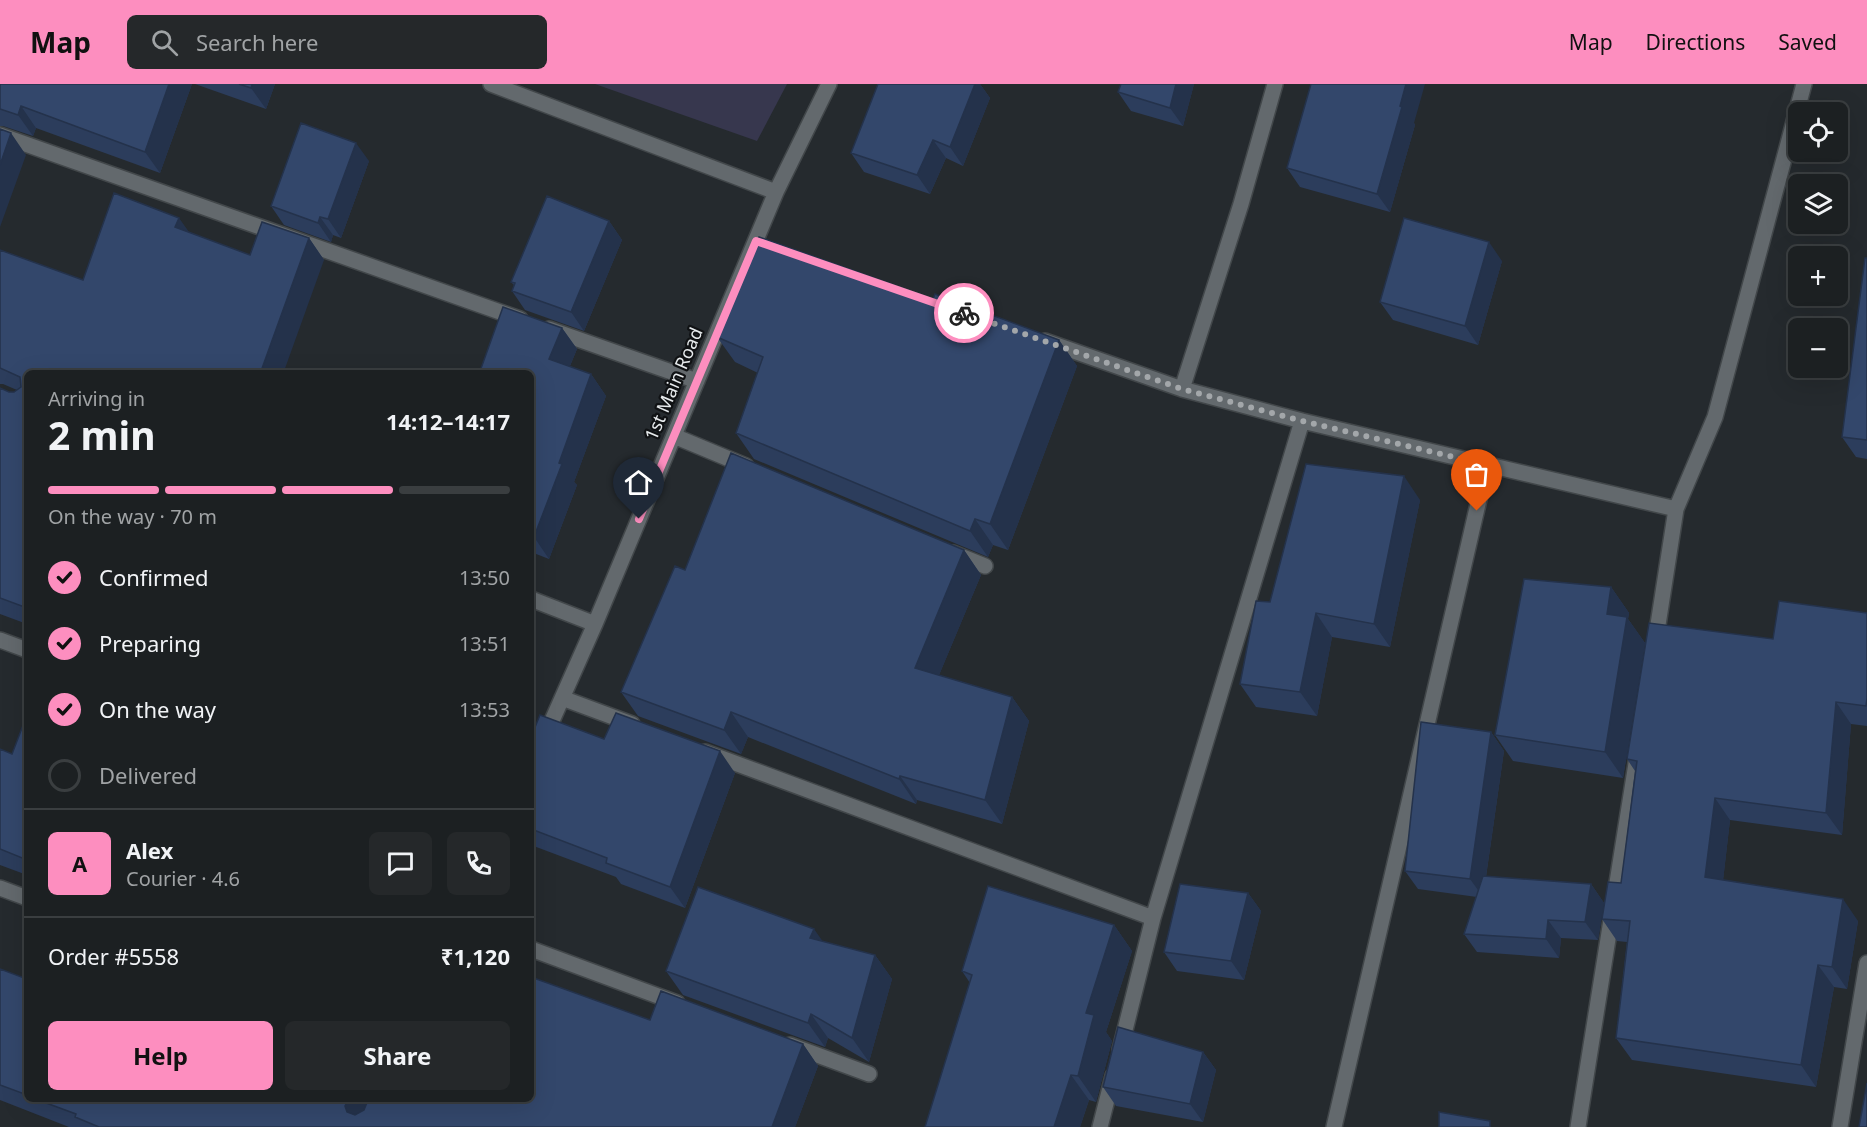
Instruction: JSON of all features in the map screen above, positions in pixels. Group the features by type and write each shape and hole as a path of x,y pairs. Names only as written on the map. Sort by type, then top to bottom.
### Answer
{"street":[{"path":"491,84 776,192"},
{"name":"1st Main Road","path":"534,761 595,624 697,381 762,243 776,192 829,84"},
{"path":"1182,389 1241,204 1275,84"},
{"path":"1652,661 1676,509 1715,417 1804,84"},
{"path":"0,135 697,381"},
{"path":"1036,338 1182,389 1302,421 1676,509"},
{"path":"1100,1127 1153,918 1302,421"},
{"path":"674,436 759,472"},
{"path":"1334,1127 1487,465"},
{"path":"942,548 985,566"},
{"path":"534,600 595,624"},
{"path":"0,640 24,649"},
{"path":"562,698 651,731"},
{"path":"1578,1127 1641,731"},
{"path":"696,748 1153,918"},
{"path":"0,888 24,897"},
{"path":"534,950 694,1010"},
{"path":"1840,1127 1867,963"},
{"path":"771,1038 869,1074"}],"shaded area":[{"path":"595,84 787,84 757,141"}],"building":[{"path":"0,84 169,84 145,152 21,106 18,115 0,109"},
{"path":"239,84 252,84 251,88"},
{"path":"878,84 975,84 950,147 933,140 917,175 851,153"},
{"path":"1121,84 1176,84 1170,108 1118,92"},
{"path":"1311,84 1406,84 1400,106 1402,107 1377,194 1287,168"},
{"path":"301,123 356,143 328,219 320,217 318,223 271,206"},
{"path":"0,129 11,133 0,165"},
{"path":"114,193 179,218 175,227 250,255 262,222 309,238 261,370 24,370 24,607 0,598 0,388 14,392 21,387 20,377 0,368 0,250 83,280"},
{"path":"547,196 609,221 571,312 512,291 515,283 511,282"},
{"path":"1404,218 1489,242 1465,326 1380,302"},
{"path":"759,237 933,299 935,294 1059,340 990,524 975,519 970,531 736,433 763,357 717,337"},
{"path":"1865,258 1867,258 1867,440 1842,437"},
{"path":"503,307 562,328 549,359 591,374 559,463 562,464 534,537 534,370 480,370"},
{"path":"731,453 964,550 915,668 1012,697 985,800 900,776 899,779 731,712 724,730 621,692 675,566 685,570"},
{"path":"1306,464 1404,476 1374,624 1316,613 1300,692 1240,684 1256,601 1270,602"},
{"path":"1524,579 1611,587 1607,614 1627,617 1605,752 1495,735"},
{"path":"1779,601 1867,613 1866,706 1836,702 1826,813 1715,798 1705,877 1843,899 1832,967 1818,965 1801,1065 1616,1038 1630,921 1602,919 1608,882 1621,883 1637,761 1627,759 1649,623 1773,639"},
{"path":"616,713 720,751 670,887 606,863 607,858 534,830 534,730 540,715 604,739"},
{"path":"1421,722 1491,732 1470,879 1405,871"},
{"path":"24,723 24,859 0,849 0,749 12,754"},
{"path":"1483,876 1591,884 1585,922 1548,920 1546,939 1464,934"},
{"path":"1180,884 1248,893 1231,961 1164,952"},
{"path":"988,886 1114,925 1086,1013 1094,1015 1078,1076 1071,1075 1054,1127 925,1127 972,975 962,971"},
{"path":"698,887 814,929 810,938 875,955 852,1038 811,1014 808,1023 666,971"},
{"path":"0,969 24,978 24,1094 0,1085"},
{"path":"534,978 650,1020 661,991 803,1044 772,1127 99,1127 75,1117 76,1114 43,1102 347,1102 345,1106 347,1112 355,1115 364,1110 367,1102 534,1102"},
{"path":"1118,1027 1203,1052 1190,1104 1103,1087"},
{"path":"1867,1083 1867,1127 1859,1127"},
{"path":"1439,1112 1490,1121 1490,1127 1439,1127"}],"way so far":[{"path":"964,313 1182,389 1302,421 1487,465 1477,511"}],"route":[{"path":"639,519 756,241 964,313"}]}
